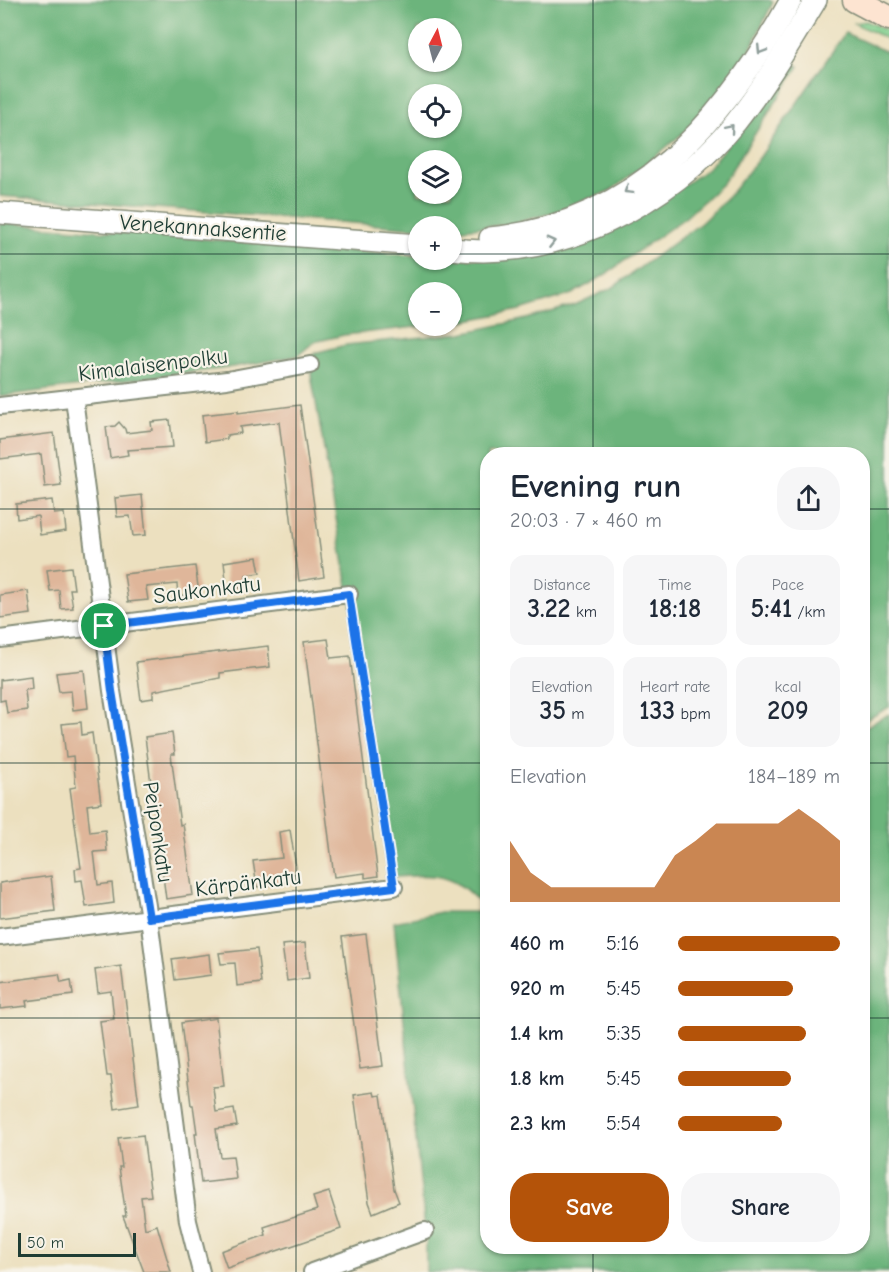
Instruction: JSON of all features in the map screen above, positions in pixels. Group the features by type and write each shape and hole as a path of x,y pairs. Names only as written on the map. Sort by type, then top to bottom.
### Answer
{"main road":[{"path":"855,0 889,18"}],"street":[{"path":"462,240 511,236 562,222 613,199 644,180 690,142 726,102 748,73 791,0"},
{"path":"462,249 505,250 560,240 582,233 619,216 663,189 702,158 735,123 816,0"},
{"name":"Venekannaksentie","path":"0,213 408,244"},
{"name":"Kimalaisenpolku","path":"0,406 227,380 310,365"},
{"name":"Peiponkatu","path":"74,398 112,691 149,918 188,1221 201,1272"},
{"name":"Saukonkatu","path":"0,639 349,594"},
{"name":"Kärpänkatu","path":"0,937 394,887"},
{"path":"312,1272 425,1231"}],"lane":[{"path":"349,594 394,887"}],"green space":[{"path":"0,0 769,0 773,2 741,68 696,122 610,191 555,212 511,224 462,229 462,216 408,216 408,227 0,196"},
{"path":"865,21 889,31 889,40 854,23"},
{"path":"845,33 889,53 889,707 870,718 870,447 480,447 480,901 461,886 444,878 436,876 393,877 353,616 311,374 314,365 312,356 318,352 346,345 433,336 462,336 462,333 527,319 575,305 612,288 701,223 729,196 760,157"},
{"path":"792,63 799,66 723,183 686,217 603,276 572,294 520,310 462,321 462,282 408,282 408,328 344,335 314,342 297,356 227,368 0,396 0,223 408,255 408,270 462,270 462,258 534,256 580,244 631,221 707,169 770,94"},
{"path":"889,714 889,1272 426,1272 426,1239 394,922 441,912 480,912 480,1254 870,1254 870,725"}],"building":[{"path":"300,405 324,577 299,581 279,422 240,427 241,433 227,435 227,439 205,442 202,415"},
{"path":"170,420 173,447 127,450 128,455 110,458 106,427 115,426 119,422 126,433 152,430 151,422"},
{"path":"54,433 61,485 45,487 41,454 0,459 0,440"},
{"path":"142,495 146,535 133,536 130,516 117,517 115,498"},
{"path":"52,500 54,514 64,513 66,531 40,535 38,516 17,519 16,504"},
{"path":"257,557 260,573 246,575 247,587 227,589 224,562"},
{"path":"195,566 199,593 178,596 177,584 146,587 148,600 128,602 124,574"},
{"path":"71,567 74,589 70,589 73,608 61,609 59,590 50,591 47,570"},
{"path":"28,591 31,614 0,618 0,595"},
{"path":"328,639 331,658 350,656 378,876 365,878 365,873 334,877 304,642"},
{"path":"268,646 270,667 220,673 220,678 153,691 153,698 141,700 136,662"},
{"path":"84,670 88,708 73,710 71,691 59,692 56,673"},
{"path":"31,676 32,689 25,690 27,710 7,713 5,700 0,701 0,680"},
{"path":"81,722 82,735 92,733 101,803 87,805 90,832 105,830 107,851 94,852 98,885 112,883 114,903 86,907 82,880 76,881 75,869 81,868 70,788 76,787 73,756 66,757 62,724"},
{"path":"172,733 175,754 171,754 180,825 183,824 193,895 166,899 145,737"},
{"path":"290,830 297,873 284,875 285,883 257,887 253,861 282,858 279,832"},
{"path":"51,876 55,911 0,918 0,883"},
{"path":"366,934 383,1066 360,1069 342,937"},
{"path":"305,943 309,978 287,981 282,945"},
{"path":"257,949 261,983 237,986 235,963 221,964 219,953"},
{"path":"209,954 211,975 175,980 172,959"},
{"path":"121,966 139,1105 115,1109 111,1076 107,1076 100,1021 114,1019 111,991 98,993 95,970"},
{"path":"59,974 61,982 71,980 73,995 26,1001 27,1006 0,1009 0,982"},
{"path":"216,1018 224,1086 213,1087 216,1112 234,1109 237,1126 216,1129 220,1157 233,1156 236,1179 201,1183 195,1133 197,1133 193,1105 191,1105 181,1023"},
{"path":"374,1092 375,1096 381,1095 394,1189 399,1202 373,1213 369,1202 354,1095"},
{"path":"143,1135 151,1196 141,1197 145,1229 157,1225 171,1272 144,1272 123,1216 126,1216 119,1167 122,1167 118,1138"},
{"path":"329,1192 341,1229 227,1268 221,1251 266,1235 264,1227 317,1210 313,1197"}],"route":[{"path":"349,594 394,887 149,918 112,691 104,626 349,594"}]}
